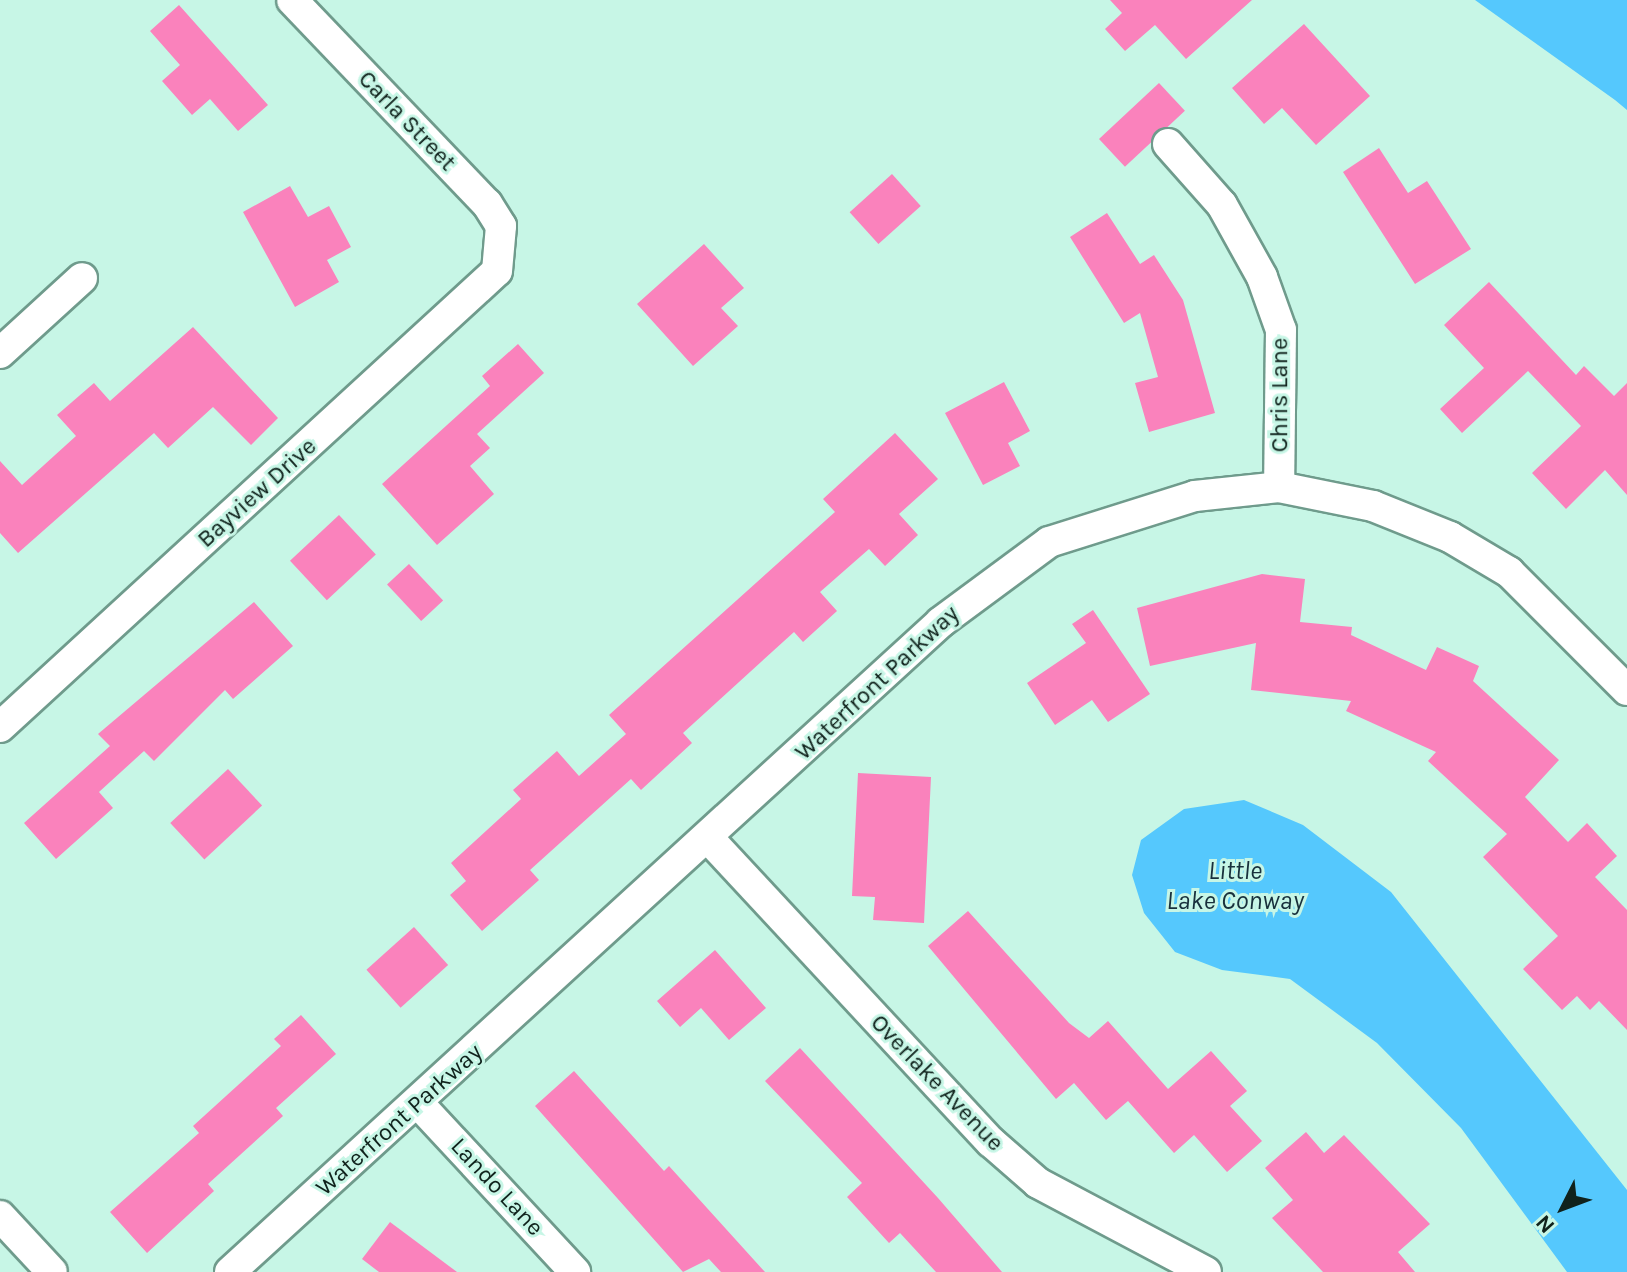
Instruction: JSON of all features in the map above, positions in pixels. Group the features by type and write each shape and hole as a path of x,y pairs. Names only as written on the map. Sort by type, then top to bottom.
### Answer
{"street":[{"name":"Carla Street","path":"292,0 487,204 501,226 502,251"},
{"name":"Chris Lane","path":"1168,144 1222,205 1262,277 1281,330 1279,487"},
{"name":"Bayview Drive","path":"0,727 477,294 497,271 502,251"},
{"path":"0,353 82,278"},
{"name":"Waterfront Parkway","path":"230,1272 710,840 941,622 1038,549 1115,515 1195,496 1279,487 1373,506 1450,537 1509,572 1627,690"},
{"name":"Overlake Avenue","path":"710,840 1026,1173 1087,1214 1206,1272"},
{"name":"Lando Lane","path":"418,1103 575,1272"},
{"path":"0,1216 52,1272"}],"water":[{"path":"1475,0 1627,0 1627,110 1615,100"},
{"name":"Little Lake Conway","path":"1244,800 1303,825 1391,892 1627,1190 1627,1272 1567,1272 1461,1128 1377,1043 1290,979 1222,970 1175,952 1144,913 1132,875 1141,840 1184,809"}],"building":[{"path":"1110,0 1252,0 1186,59 1155,25 1125,51 1105,29 1122,13"},
{"path":"179,5 268,105 238,131 210,99 192,115 162,81 180,65 150,31"},
{"path":"1304,24 1370,96 1316,145 1282,108 1264,124 1232,88"},
{"path":"1159,83 1185,111 1125,167 1099,139"},
{"path":"1379,148 1408,193 1427,181 1471,249 1415,284 1343,172"},
{"path":"892,174 921,206 878,244 850,212"},
{"path":"290,186 308,217 329,206 351,247 327,260 339,282 295,307 243,212"},
{"path":"1107,213 1140,264 1154,255 1183,300 1215,413 1149,432 1135,383 1158,377 1140,313 1124,323 1070,237"},
{"path":"704,244 744,288 721,308 738,326 693,366 637,304"},
{"path":"1489,282 1576,375 1584,366 1614,396 1627,383 1627,495 1605,470 1566,509 1532,473 1581,426 1528,371 1462,433 1440,409 1484,368 1444,325"},
{"path":"193,327 278,418 251,445 213,407 168,448 154,433 18,553 0,533 0,461 22,485 76,436 57,415 94,383 110,401"},
{"path":"518,344 544,373 477,434 490,448 470,466 494,494 437,545 382,484 490,386 482,376"},
{"path":"1004,382 1030,431 1008,443 1020,466 983,485 945,413"},
{"path":"895,433 938,479 899,514 918,535 885,566 869,549 820,592 837,611 803,642 794,632 683,733 692,743 641,790 631,779 530,870 539,880 482,931 450,895 466,881 451,863 521,799 513,790 557,751 579,776 626,734 609,715 835,512 823,499"},
{"path":"339,515 376,554 327,600 290,561"},
{"path":"409,564 443,601 421,621 387,584"},
{"path":"1262,574 1305,579 1300,622 1352,627 1351,635 1426,670 1437,647 1479,666 1473,681 1559,760 1525,797 1568,842 1587,823 1617,856 1595,877 1627,910 1627,1030 1599,1001 1590,1010 1577,996 1562,1010 1523,969 1558,936 1483,857 1507,834 1428,761 1436,752 1346,711 1351,701 1251,690 1256,643 1150,666 1137,608"},
{"path":"254,602 293,646 233,699 225,690 154,761 144,751 99,792 113,808 56,859 24,823 110,746 98,734"},
{"path":"1093,610 1150,694 1108,722 1092,700 1055,725 1027,683 1086,643 1072,624"},
{"path":"228,769 262,806 204,859 170,823"},
{"path":"858,773 931,777 924,923 873,920 875,897 852,896"},
{"path":"968,911 1069,1023 1089,1038 1108,1021 1168,1089 1211,1051 1247,1091 1230,1106 1262,1141 1227,1172 1194,1135 1174,1153 1128,1101 1106,1120 1074,1083 1056,1099 928,946"},
{"path":"414,927 448,965 401,1008 366,970"},
{"path":"715,950 766,1008 729,1040 701,1008 680,1027 657,1001"},
{"path":"301,1015 336,1054 276,1108 283,1116 208,1184 214,1191 147,1253 110,1212 199,1133 193,1126 281,1046 274,1039"},
{"path":"800,1048 1002,1272 936,1272 900,1233 889,1243 847,1197 862,1183 765,1081"},
{"path":"574,1071 664,1171 669,1166 765,1272 721,1272 709,1259 683,1272 535,1106"},
{"path":"1306,1132 1324,1153 1344,1135 1430,1224 1398,1252 1415,1272 1323,1272 1272,1218 1293,1200 1265,1168"},
{"path":"390,1222 457,1272 379,1272 362,1259"}]}
